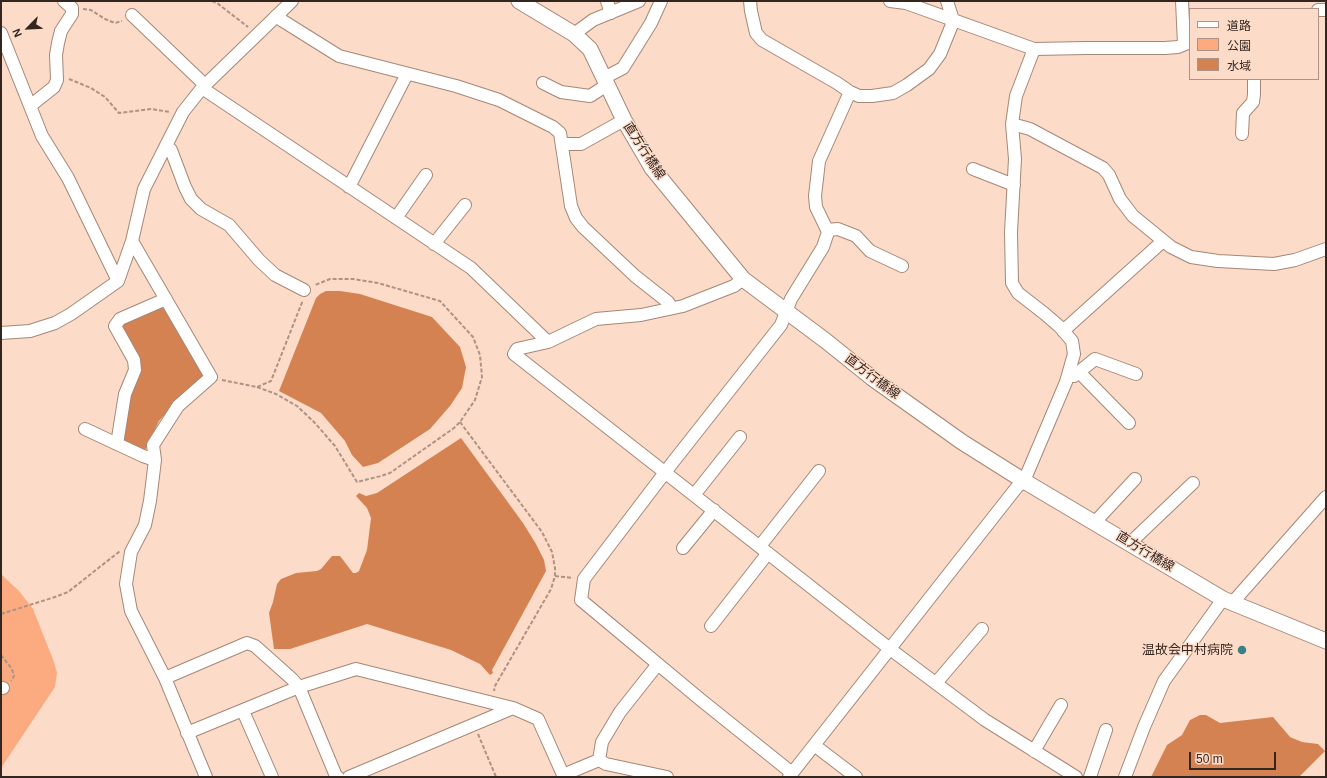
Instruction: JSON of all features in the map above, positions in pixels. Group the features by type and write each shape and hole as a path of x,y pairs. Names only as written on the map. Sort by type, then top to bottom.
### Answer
{"main road":[{"name":"直方行橋線","path":"519,1 574,34 590,49 624,120 652,168 743,279 878,382 962,442 1024,481 1228,600 1326,641"}],"street":[{"path":"30,106 54,87 57,80 56,55 58,43 61,31 72,14 72,8 64,1"},
{"path":"1,333 30,332 55,323 71,314 118,281 132,240 144,189 183,112 204,87 292,1"},
{"path":"607,1 611,13"},
{"path":"574,34 593,20 639,1"},
{"path":"543,83 561,92 590,96 623,68 651,23 661,1"},
{"path":"750,1 756,33 762,40 859,96 893,93 907,86 929,69 940,54 951,27 952,20 947,1"},
{"path":"890,1 906,3 1034,49 1178,47 1187,43 1182,1"},
{"path":"132,15 204,87 349,187 471,268 548,342"},
{"path":"276,16 339,56 456,86 499,100 553,127 560,133 571,206 576,218 583,227 635,276 668,302 672,308"},
{"path":"1,33 42,136 68,178 118,281"},
{"path":"850,92 819,161 815,196 816,207 828,230 823,247 791,299 781,325 584,579 581,600 791,775 1017,487 1024,481 1068,376 1074,354 1072,341 1045,314 1018,293 1012,283 1011,232 1015,159 1012,124 1016,96 1034,49"},
{"path":"349,187 407,74"},
{"path":"1242,134 1243,113 1252,102 1254,94 1254,80"},
{"path":"562,144 581,144 624,120"},
{"path":"1012,124 1030,129 1103,168 1109,175 1120,199 1133,216 1162,241 1191,257 1218,261 1274,264 1295,260 1326,249"},
{"path":"166,145 171,150 184,187 191,199 201,209 229,225 259,260 275,275 304,290"},
{"path":"974,169 1014,185"},
{"path":"396,218 426,175"},
{"path":"434,244 465,205"},
{"path":"828,230 838,230 856,236 870,251 902,266"},
{"path":"132,240 212,377 178,406 153,445 155,460 150,501 145,525 131,552 126,584 131,610 165,678 206,777"},
{"path":"1063,331 1162,241"},
{"path":"743,279 734,286 683,306 641,315 596,319 548,342 517,349 514,354 890,649 985,720 1076,777"},
{"path":"117,444 125,394 135,370 134,360 116,326 120,319 166,299"},
{"path":"1068,376 1074,376 1095,359 1136,374"},
{"path":"1079,372 1129,423"},
{"path":"85,429 143,456 155,460"},
{"path":"694,495 740,437"},
{"path":"711,626 820,471"},
{"path":"1095,522 1135,479"},
{"path":"1130,543 1193,483"},
{"path":"1125,777 1144,727 1164,681 1228,600 1326,497"},
{"path":"683,548 714,510"},
{"path":"936,683 982,629"},
{"path":"165,678 246,643 255,646 292,678 299,688 336,776 338,777"},
{"path":"599,760 602,742 620,712 658,664"},
{"path":"187,733 299,688 356,669 513,708 538,719 564,776 599,760"},
{"path":"1034,751 1061,705"},
{"path":"349,777 513,708"},
{"path":"243,711 272,777"},
{"path":"1090,777 1106,730"},
{"path":"814,745 856,777"},
{"path":"599,760 606,764 667,777"}],"path":[{"path":"212,1 217,3 258,34"},
{"path":"72,11 81,8 91,10 115,23 123,21 132,15"},
{"path":"57,77 92,88 106,97 119,113 150,109 183,112"},
{"path":"212,377 257,387 276,394 297,406 314,422 335,446 357,482 390,473 454,428 475,400 482,376 480,356 473,337 440,301 378,283 353,279 330,279 304,290 305,295 271,381 257,387"},
{"path":"460,422 542,532 552,552 555,576 551,589 495,686 491,702"},
{"path":"1,614 68,592 126,546 135,544"},
{"path":"555,576 584,579"},
{"path":"1,655 12,669 14,676 10,684 2,688"},
{"path":"474,724 496,777"}],"green space":[{"path":"1,574 19,591 33,609 57,673 55,687 1,768"}],"water":[{"path":"326,291 340,291 360,294 432,317 460,347 466,367 462,388 450,406 430,429 378,463 363,467 352,455 345,441 321,413 279,391 316,298"},
{"path":"164,304 203,370 201,380 174,404 159,421 145,450 141,451 124,441 121,434 129,391 140,371 120,326 123,321"},
{"path":"461,438 523,523 544,560 546,571 492,670 493,673 490,675 480,664 451,650 367,624 290,649 274,649 269,613 277,584 281,579 296,573 317,571 321,569 332,556 340,556 353,573 359,571 367,550 371,518 367,508 356,496 359,493 366,496 377,493"},
{"path":"1200,715 1206,715 1220,723 1273,717 1290,737 1302,742 1318,744 1325,751 1299,777 1151,777 1167,745 1182,735 1190,720"}],"place":[{"name":"温故会中村病院","path":"1242,650"}]}
